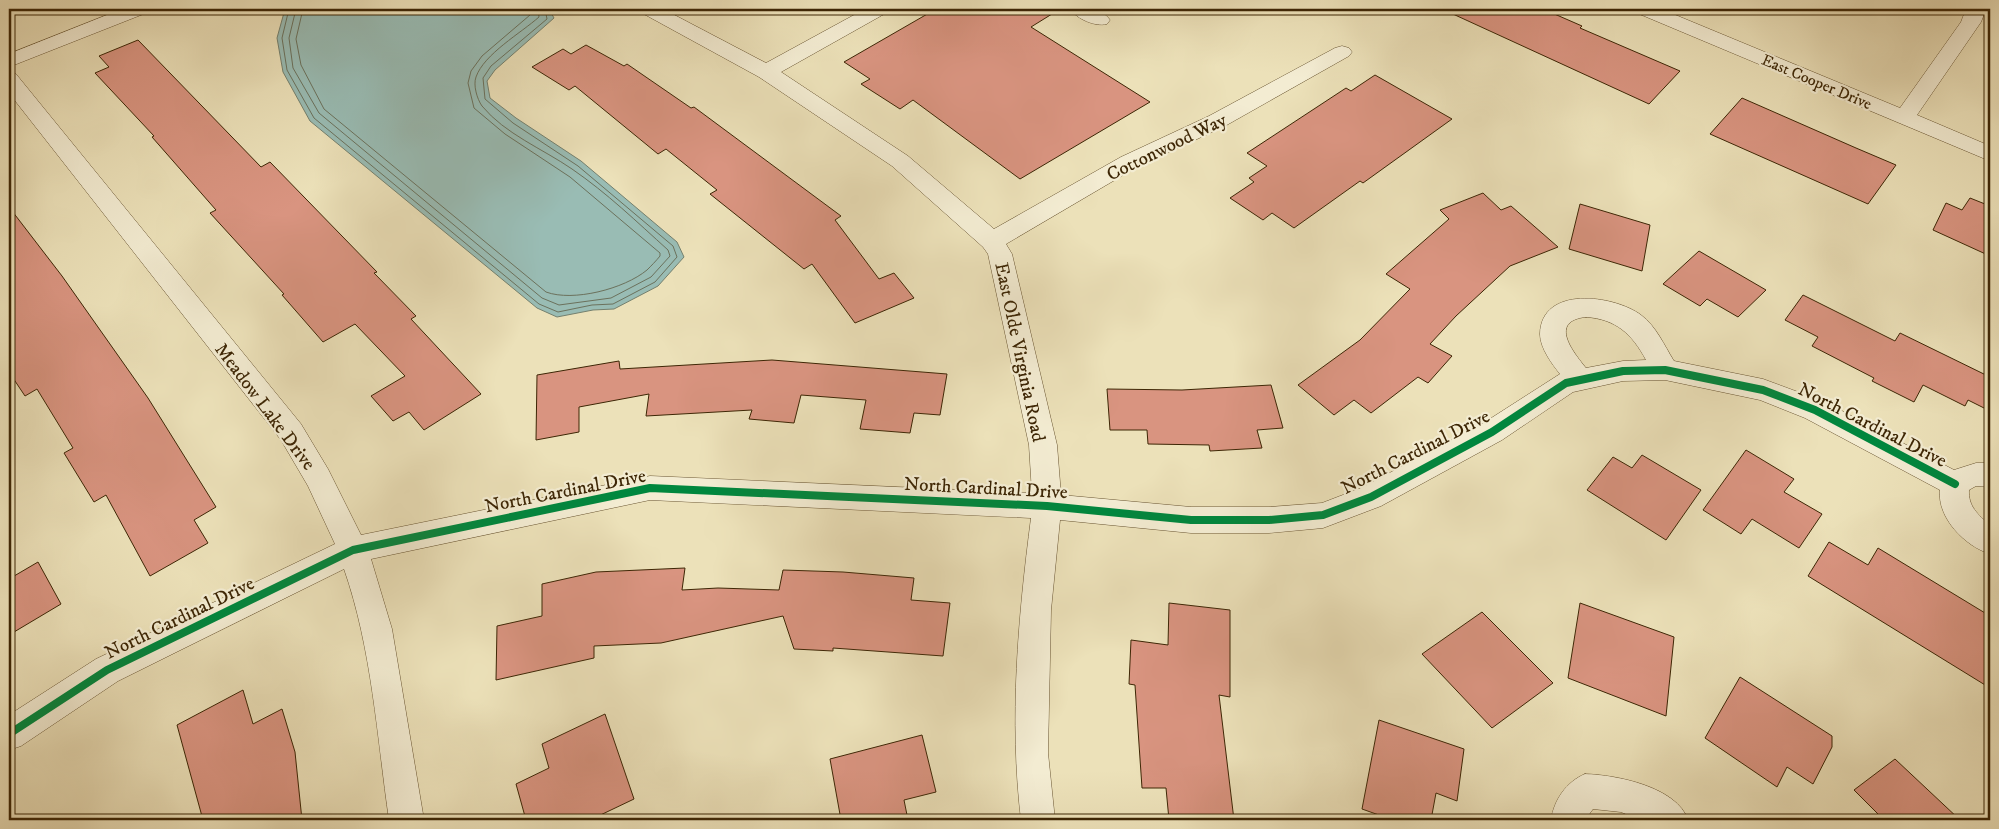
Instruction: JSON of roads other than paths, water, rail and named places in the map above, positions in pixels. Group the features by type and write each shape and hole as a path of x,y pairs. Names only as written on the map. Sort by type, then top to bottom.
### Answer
{"street":[{"path":"9,61 139,9"},
{"name":"East Olde Virginia Road","path":"648,9 766,72 912,169 992,241 1000,254 1043,445 1047,506 1035,610 1031,753 1038,820"},
{"path":"766,72 879,9"},
{"path":"1080,9 1100,20"},
{"name":"East Cooper Drive","path":"1644,9 1990,154"},
{"path":"1904,118 1971,22 1976,9"},
{"name":"Cottonwood Way","path":"992,241 1129,162 1217,121 1342,52"},
{"name":"Meadow Lake Drive","path":"9,79 291,432 310,461 352,550 376,628 407,820"},
{"path":"1579,379 1556,345 1552,334 1554,323 1561,314 1572,309 1586,307 1617,313 1631,321 1643,333 1665,370"},
{"name":"North Cardinal Drive","path":"9,734 107,670 352,550 650,488 1047,506 1190,520 1269,520 1323,515 1371,497 1492,432 1566,383 1623,371 1665,370 1763,390 1780,396 1815,410 1955,484"},
{"name":"North Cardinal Drive","path":"1990,474 1978,473 1964,476 1955,484 1953,495 1956,508 1964,520 1990,541"},
{"path":"1568,820 1570,811 1585,791 1612,791 1647,803 1672,820"}],"water":[{"path":"285,9 549,9 554,18 495,70 487,81 490,98 516,118 581,161 677,242 684,257 658,286 614,309 593,310 557,317 537,308 310,121 283,72 277,38"}]}
